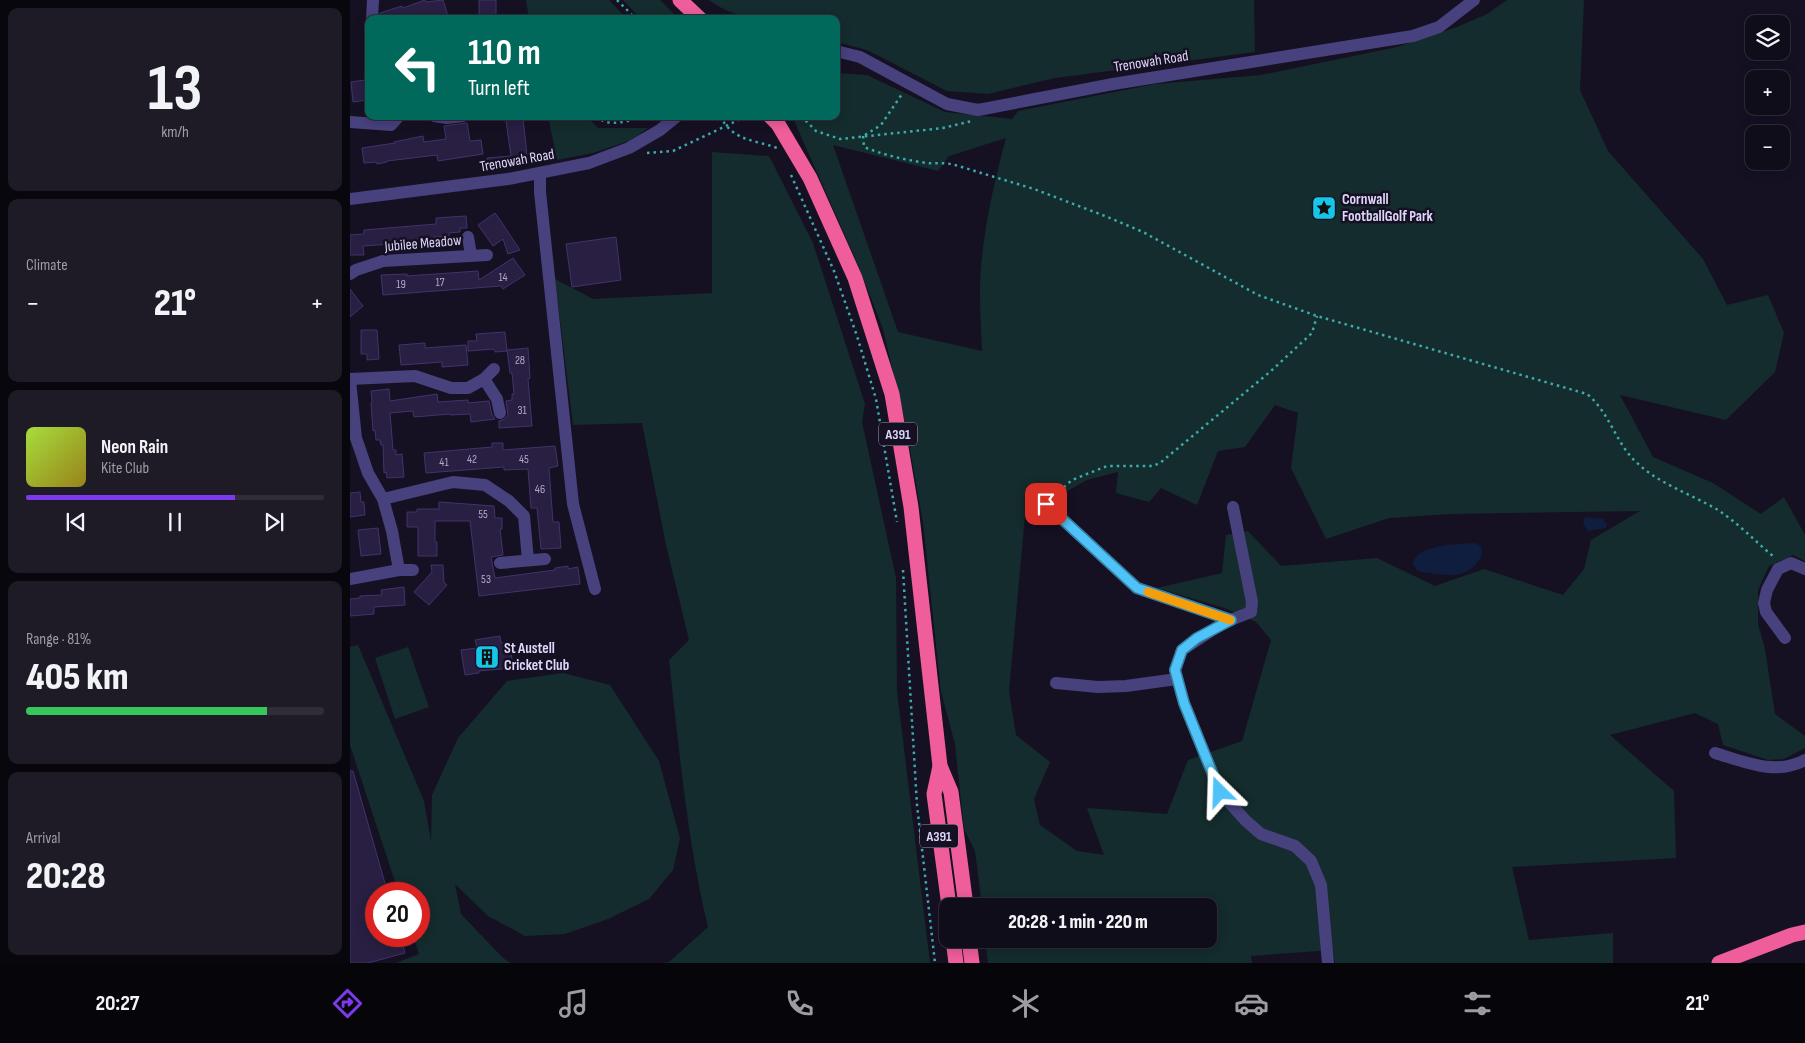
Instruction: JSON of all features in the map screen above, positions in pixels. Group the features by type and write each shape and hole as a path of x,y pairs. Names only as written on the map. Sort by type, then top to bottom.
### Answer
{"highway":[{"path":"680,0 694,15"},
{"name":"A391","path":"776,120 810,178 855,278 892,394 911,507 940,766 951,792 965,898"},
{"name":"A391","path":"940,766 934,794 948,898"},
{"path":"1719,963 1792,935 1805,932"},
{"path":"954,948 956,963"},
{"path":"970,948 972,963"}],"street":[{"path":"372,15 373,0"},
{"name":"Trenowah Road","path":"840,52 860,57 947,104 978,110 1113,84 1413,36 1438,26 1474,0"},
{"path":"350,122 391,125 395,120"},
{"name":"Trenowah Road","path":"350,199 508,179 589,163 629,148 660,130 672,120"},
{"path":"540,173 540,192 573,504 595,589"},
{"name":"Jubilee Meadow","path":"468,236 471,255"},
{"name":"Jubilee Meadow","path":"350,274 356,270 383,261 487,255"},
{"path":"399,570 392,531 383,499 368,473 356,438 350,379 415,376 451,388 468,388 484,379 494,369"},
{"path":"484,379 497,400 500,413"},
{"path":"383,499 453,482 485,485 509,501 524,516 528,560"},
{"path":"1046,504 1137,588 1231,620"},
{"path":"1233,507 1252,602 1251,612 1197,638 1182,650 1175,670 1184,703 1220,792 1246,821 1261,834 1295,846 1311,861 1320,884 1328,963"},
{"path":"500,563 545,560"},
{"path":"1785,638 1766,612 1764,603 1767,590 1778,569 1791,563 1805,569"},
{"path":"350,579 399,570 413,570"},
{"path":"1056,683 1098,687 1126,686 1177,679"},
{"path":"1715,753 1773,768 1789,767 1805,760"}],"path":[{"path":"618,0 632,15"},
{"path":"864,136 881,125 909,84"},
{"path":"805,120 816,131 840,139 943,128 970,122 989,108"},
{"path":"602,120 607,123 631,120"},
{"path":"722,120 726,127 744,139 776,148 781,156"},
{"path":"629,148 640,153 673,151 739,120"},
{"path":"864,136 864,147 876,152 929,163 955,165 1034,189 1105,216 1143,232 1258,295 1317,316 1587,394 1596,401 1610,421 1621,446 1636,462 1653,476 1721,512 1784,566"},
{"path":"790,174 834,271 857,336 876,399 898,526"},
{"path":"1046,504 1072,480 1089,472 1116,464 1153,466 1160,462 1271,371 1312,332 1317,316"},
{"path":"903,569 917,805 934,963"}],"green space":[{"path":"526,0 609,0 623,15 528,15"},
{"path":"623,0 660,0 675,15 637,15"},
{"path":"709,0 1254,0 1255,52 1055,78 988,94 947,91 867,50 840,43 840,15 742,15 723,9"},
{"path":"1507,0 1584,0 1580,90 1608,151 1703,259 1727,305 1768,295 1784,333 1775,372 1726,420 1620,395 1653,457 1713,483 1761,514 1784,497 1805,535 1805,561 1793,555 1769,566 1758,590 1758,624 1765,649 1775,714 1805,736 1805,748 1784,759 1768,760 1723,745 1718,724 1695,713 1610,735 1674,791 1676,858 1512,867 1529,940 1613,933 1613,963 1335,963 1333,950 1251,956 1252,963 988,963 986,948 1217,948 1217,898 981,898 975,851 964,829 955,744 941,692 923,523 907,432 883,329 859,267 794,120 840,120 840,73 867,75 945,112 1012,119 1018,111 1155,84 1261,75 1397,47 1457,27 1487,14","holes":["1006,138 985,232 980,289 982,351 898,332 833,145 938,171 949,156","1275,405 1298,413 1291,468 1326,539 1389,518 1450,514 1640,511 1591,540 1584,569 1563,595 1484,569 1435,586 1377,558 1281,566 1248,531 1226,535 1222,573 1157,588 1224,608 1256,622 1271,640 1242,741 1188,760 1167,814 1087,808 1104,855 1077,851 1040,825 1034,799 1050,762 1016,735 1009,691 1025,515 1087,480 1118,472 1116,493 1149,502 1161,488 1197,505 1218,451 1245,447"]},
{"path":"549,120 590,120 598,128 648,128 632,140 593,153 557,160"},
{"path":"712,152 769,156 813,243 865,404 862,422 896,578 897,691 930,963 661,963 669,962 708,927 689,827 669,660 689,640 666,545 642,423 573,425 555,279 593,299 712,293"},
{"path":"358,645 424,801 431,841 432,795 458,738 507,681 563,673 610,685 659,761 680,838 673,870 649,899 608,919 565,934 525,936 488,916 455,884 461,914 503,958 511,963 396,963 419,954 417,947 430,947 430,882 395,882 350,745 350,647"},
{"path":"408,647 429,707 395,719 375,658"}],"water":[{"path":"1585,517 1603,519 1607,524 1606,528 1588,531 1583,524"},
{"path":"1475,543 1481,546 1482,555 1476,564 1463,573 1448,575 1421,572 1413,565 1415,558 1429,549 1438,546"}],"building":[{"path":"425,0 426,2 443,0 448,15 380,15 380,13 402,6 403,8"},
{"path":"479,0 496,0 496,15 479,15"},
{"path":"365,80 365,100 353,102 351,82"},
{"path":"523,120 528,164 488,170 487,158 511,156 506,121"},
{"path":"467,123 470,141 481,140 483,154 438,161 437,155 377,164 376,162 364,163 362,148 423,136 424,142 446,139 444,126"},
{"path":"495,213 520,250 508,254 503,239 493,246 478,225"},
{"path":"466,216 467,228 460,228 460,232 449,233 449,236 434,237 435,243 391,247 391,244 363,246 364,255 350,255 350,235 364,234 364,230 436,224 436,218"},
{"path":"616,237 621,280 572,287 566,244"},
{"path":"513,258 525,275 503,289 501,286 383,295 381,275 407,274 407,276 478,271 479,280"},
{"path":"350,289 363,306 350,317"},
{"path":"361,330 377,330 379,359 367,360 367,354 361,354"},
{"path":"505,332 507,351 495,352 494,349 468,351 468,341 477,341 476,334"},
{"path":"425,343 425,348 466,345 468,365 442,367 442,362 401,365 399,345"},
{"path":"528,348 530,378 528,379 532,426 499,428 499,421 505,419 508,415 506,401 512,400 512,394 514,394 507,350"},
{"path":"389,389 390,401 437,394 438,402 468,400 468,403 489,401 492,415 495,419 471,422 470,414 414,417 413,411 390,413 393,450 396,450 396,455 402,454 404,477 387,478 386,472 384,473 383,445 381,445 380,440 376,440 375,430 373,431 371,391"},
{"path":"492,443 503,443 503,450 555,446 558,466 549,468 553,522 559,522 561,548 541,549 537,508 531,508 528,469 504,470 504,467 426,473 424,453 492,447"},
{"path":"360,492 361,502 364,502 365,515 350,517 350,493"},
{"path":"439,502 494,506 495,518 502,518 502,529 500,529 503,555 491,557 495,578 555,570 555,568 568,566 568,569 578,567 580,584 479,596 470,521 435,521 437,556 418,556 418,527 407,527 407,512 417,512 417,509 439,509"},
{"path":"378,528 381,554 361,556 358,530"},
{"path":"431,565 443,565 444,583 447,585 429,605 414,592 432,572"},
{"path":"404,587 405,605 374,607 374,614 350,616 350,599 360,598 360,596 382,595 381,590"},
{"name":"St Austell Cricket Club","path":"500,636 501,643 510,642 513,668 479,671 479,673 465,675 461,650 477,648 475,640"},
{"path":"350,771 353,771 385,882 365,882 365,947 403,947 405,953 368,963 350,963"}],"slow traffic":[{"path":"1148,592 1230,620"}],"place":[{"name":"Cornwall FootballGolf Park","path":"1324,208"},
{"name":"St Austell Cricket Club","path":"487,657"}],"route":[{"path":"1046,504 1137,588 1231,620 1197,638 1182,650 1175,670 1184,703 1220,792"}]}
